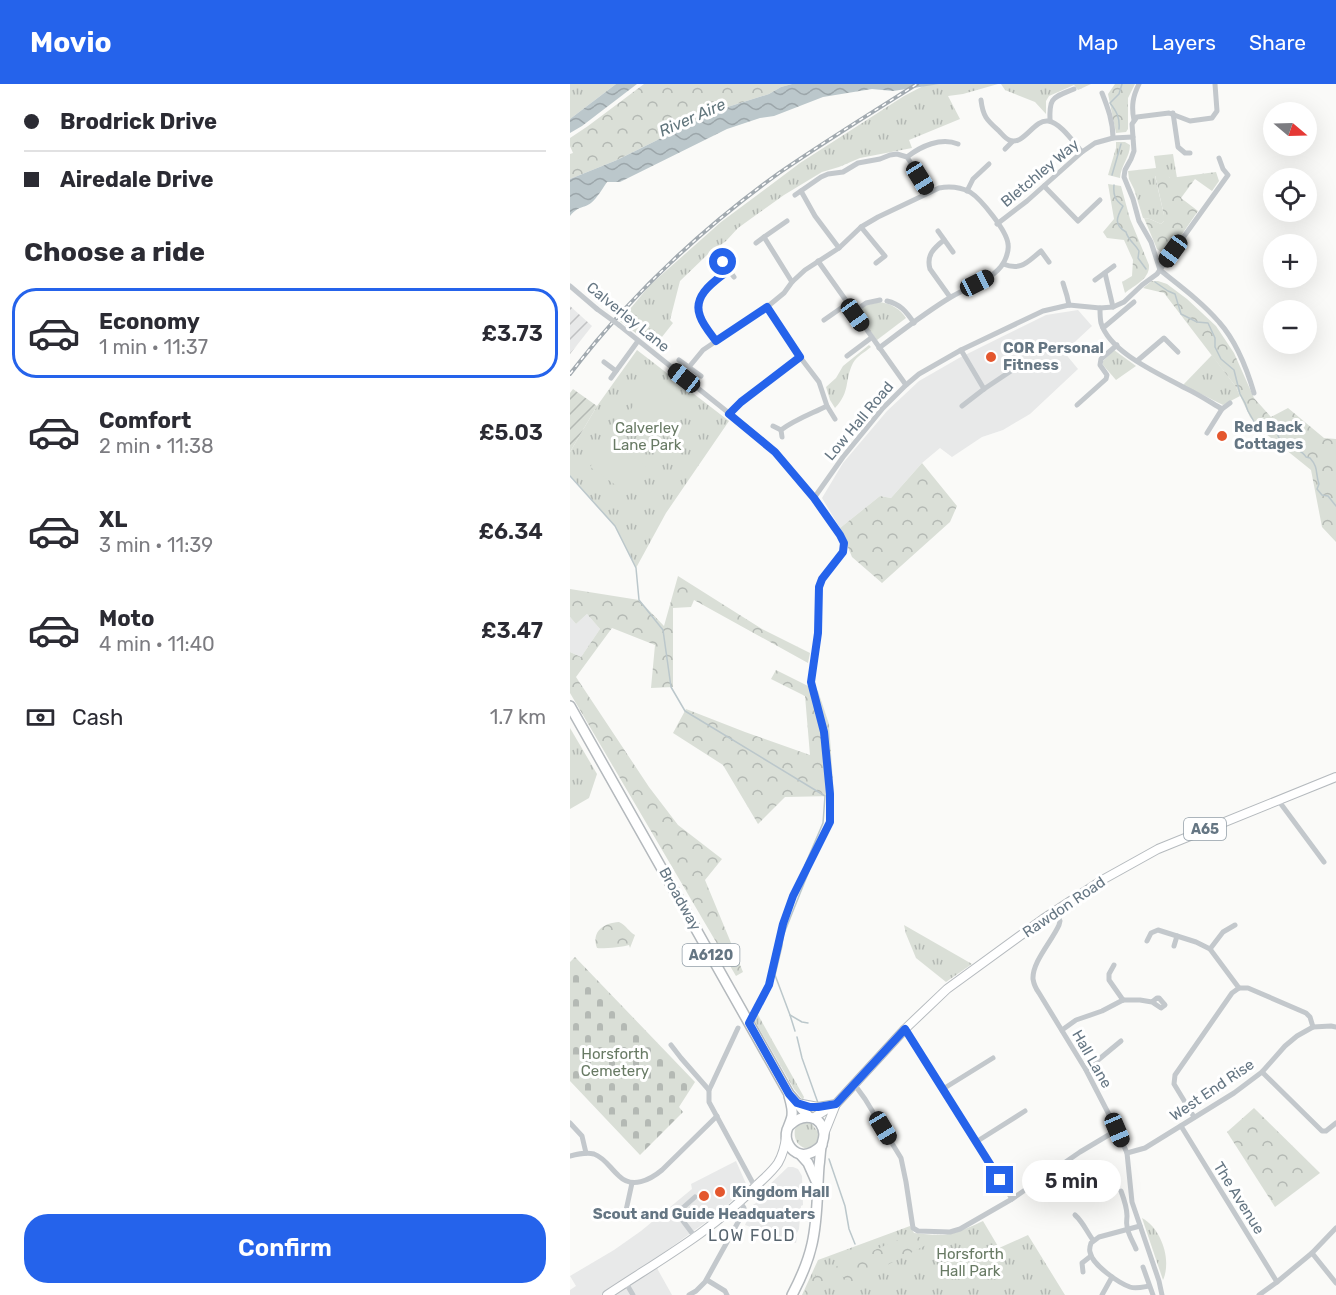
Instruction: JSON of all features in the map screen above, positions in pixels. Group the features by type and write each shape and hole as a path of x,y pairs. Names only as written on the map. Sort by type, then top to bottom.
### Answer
{"highway":[{"name":"Broadway","path":"570,706 789,1094"},
{"name":"A6120","path":"789,1094 811,1118"},
{"name":"A6120","path":"789,1094 792,1109 790,1125"},
{"path":"792,1295 812,1245 817,1216 824,1134 821,1125 811,1118 795,1119 786,1136 790,1147 808,1163 818,1186"},
{"path":"799,1154 812,1153 822,1145"}],"main road":[{"name":"Rawdon Road","path":"824,1134 836,1104 905,1029 947,990 1055,912 1104,879 1143,857 1200,831 1336,777"},
{"path":"797,1103 818,1107 836,1104"},
{"name":"Rawdon Road","path":"811,1118 836,1104"},
{"path":"607,1295 695,1237 740,1202 779,1162 786,1136"},
{"path":"779,1162 799,1154"}],"street":[{"path":"1139,84 1133,99 1133,155 1124,177 1139,221 1151,242 1160,270 1188,292 1220,323 1248,371 1254,393"},
{"path":"1134,120 1142,116 1173,113 1190,121 1212,118 1217,111 1215,84"},
{"path":"1050,121 1052,100 1074,89"},
{"path":"1102,93 1113,125 1113,138"},
{"path":"981,100 985,118 1012,142"},
{"path":"1173,113 1178,147 1185,153 1190,153"},
{"path":"1005,149 1012,142 1020,140 1042,121 1050,121 1058,124 1082,152"},
{"name":"Bletchley Way","path":"998,224 1095,143 1113,138 1133,137"},
{"path":"908,157 936,142 958,144"},
{"path":"795,195 828,174 843,172 858,163 897,154 908,157 930,192"},
{"name":"Low Hall Road","path":"814,498 843,457 883,408 919,374 961,350 1043,311 1069,305 1113,307 1124,302 1157,274 1228,175 1219,158"},
{"path":"967,191 973,179 989,164"},
{"path":"689,367 703,350 767,307 784,293 792,282 839,248 861,227 930,192 949,186 973,194 986,207 1008,243 1008,255 1003,264 992,276 951,297 879,348"},
{"path":"1044,186 1078,221 1100,200"},
{"path":"801,191 815,216 839,248"},
{"path":"756,243 787,221"},
{"path":"861,227 885,256 876,263"},
{"path":"938,231 953,252"},
{"path":"765,237 792,282"},
{"path":"944,240 931,252 929,265 951,297"},
{"path":"1003,264 1018,267 1041,251 1049,262"},
{"path":"818,261 906,385"},
{"path":"723,262 734,277"},
{"path":"1095,280 1114,266"},
{"path":"716,341 700,318 698,307 707,287 729,270"},
{"path":"1105,273 1113,307"},
{"path":"1063,283 1069,305"},
{"name":"Calverley Lane","path":"570,286 775,452 814,498 844,543 843,552 822,579 819,587 818,633 811,682 824,732 830,794 830,822 793,896 783,924 769,985 749,1023"},
{"path":"853,312 866,303 884,300 904,309 914,322"},
{"path":"1104,328 1134,302"},
{"path":"824,320 848,304"},
{"path":"767,307 819,381 827,406 835,419"},
{"path":"1100,308 1101,325 1117,345 1144,367 1222,409"},
{"path":"847,356 871,338"},
{"path":"1137,361 1164,338 1178,352"},
{"path":"611,378 638,341"},
{"path":"1077,405 1106,379 1107,375 1100,365 1101,359 1117,345"},
{"path":"961,350 984,389"},
{"path":"729,414 741,402 800,357"},
{"path":"679,360 700,375"},
{"path":"604,362 616,371"},
{"path":"962,406 1023,363"},
{"path":"1207,433 1222,409 1230,403"},
{"path":"773,426 781,434 796,420 827,406"},
{"path":"1278,800 1324,862"},
{"name":"Hall Lane","path":"1055,912 1060,921 1059,925 1036,966 1033,979 1039,993 1086,1070 1127,1153 1132,1202 1162,1295"},
{"path":"1210,950 1223,932 1235,925"},
{"path":"1147,941 1151,933 1156,930 1196,942 1210,950 1239,987 1248,988 1306,1013 1313,1027 1336,1027"},
{"path":"1173,946 1177,936"},
{"path":"1114,965 1108,977 1123,1000"},
{"path":"1194,1117 1174,1084 1175,1075 1232,993 1239,987"},
{"path":"1062,1030 1076,1020 1102,1011 1123,1000 1152,1002"},
{"name":"West End Rise","path":"1127,1153 1145,1148 1234,1093 1262,1072 1291,1041 1313,1027"},
{"path":"709,1090 738,1028"},
{"path":"905,1029 1012,1199"},
{"path":"1086,1070 1121,1041"},
{"path":"671,1045 707,1086 710,1102 755,1187"},
{"path":"943,1089 993,1058"},
{"path":"1262,1072 1322,1131 1326,1131 1336,1123"},
{"path":"853,1084 865,1099 901,1158 915,1230 950,1232 960,1229 1012,1199 1080,1152 1117,1130"},
{"path":"976,1142 1025,1111"},
{"path":"570,1156 586,1153 595,1155 622,1179 632,1183 642,1182 656,1175 717,1116"},
{"path":"570,1123 583,1139 586,1153"},
{"name":"The Avenue","path":"1181,1126 1277,1282"},
{"path":"626,1215 632,1183"},
{"path":"1121,1191 1126,1204 1126,1223 1136,1249"},
{"path":"695,1197 677,1214 695,1237"},
{"path":"689,1295 707,1280 742,1215 744,1208 740,1202"},
{"path":"1075,1215 1083,1223 1093,1240"},
{"path":"1140,1226 1098,1237 1093,1240 1089,1251 1091,1256 1112,1277 1130,1287 1149,1286"},
{"path":"1259,1295 1312,1253 1336,1228"},
{"path":"1312,1253 1336,1283"},
{"path":"1083,1272 1080,1263 1091,1256"},
{"path":"1143,1267 1153,1295"},
{"path":"1102,1295 1112,1277"},
{"path":"707,1280 725,1291 727,1295"},
{"path":"626,1283 633,1295"}],"shaded area":[{"path":"570,306 592,326 570,354"},
{"path":"1078,310 1092,326 1064,352 1078,369 1030,414 1003,430 982,437 952,457 940,448 922,463 891,498 880,496 840,528 822,498 843,463 887,411 919,381 959,358 1046,315"},
{"path":"587,614 600,629 581,657 570,652 570,617 576,624"},
{"path":"736,1161 747,1186 721,1211 655,1259 658,1270 672,1295 570,1295 570,1290 576,1286 570,1276 641,1231 692,1189 691,1184"},
{"path":"788,1167 798,1169 802,1176 803,1205 796,1243 745,1225 751,1206"}],"green space":[{"path":"570,84 616,84 570,119"},
{"path":"644,84 792,84 769,94 718,110 617,160 570,179 570,154 573,153 570,138"},
{"path":"998,84 948,96 960,119 909,140 912,148 860,158 822,172 784,195 738,228 680,281 670,320 673,323 654,347 620,321 650,285 721,222 800,163 904,96 925,85"},
{"path":"1001,84 1091,84 1078,90 1074,85 1049,96 1046,101 1046,114 1035,102 1005,90"},
{"path":"1115,84 1135,84 1128,98 1128,129 1126,132 1116,133 1108,94"},
{"path":"1116,142 1125,142 1130,145 1120,178 1108,175"},
{"path":"1173,154 1177,178 1170,178 1167,175 1155,176 1164,215 1164,221 1161,224 1143,218 1128,171 1156,168 1154,156"},
{"path":"1216,172 1219,181 1212,191 1195,179 1181,198 1198,211 1167,256 1157,249 1144,218 1161,224 1164,221 1155,175 1168,175 1170,178"},
{"path":"1108,184 1121,186 1130,219 1149,265 1144,278 1125,293 1122,282 1132,276 1133,260 1124,240 1107,238 1103,232 1114,219"},
{"path":"1152,281 1167,284 1216,326 1234,353 1254,398 1271,417 1288,408 1324,438 1336,439 1336,542 1322,527 1311,470 1260,429 1250,417 1236,387 1164,293 1143,288"},
{"path":"880,302 895,307 906,318 877,340 856,312 863,306"},
{"path":"869,345 871,347 853,363 843,396 835,408 826,387 836,378 843,366"},
{"name":"Calverley Lane Park","path":"637,350 729,421 666,513 636,568 615,526 570,476 570,452 597,406"},
{"path":"1114,350 1136,366 1116,380 1103,365 1103,361"},
{"path":"1212,355 1240,396 1223,405 1183,385"},
{"path":"648,384 686,411 667,438 629,412"},
{"path":"573,389 597,406 570,452 570,393"},
{"path":"609,440 646,466 627,493 590,467"},
{"path":"922,463 957,506 950,522 882,583 852,557 840,528 880,496 891,498"},
{"path":"678,576 762,629 810,653 808,663 694,600 691,607 673,608 673,687 651,688 655,645 612,628 576,677 649,787 678,825 722,859 705,880 743,972 736,976 570,693 570,652 581,657 600,629 587,614 576,624 570,617 570,589 639,600 664,626"},
{"path":"776,670 818,691 829,724 834,796 785,797 758,824 723,765 673,733 686,709 810,755 805,696 771,679"},
{"path":"570,728 597,774 589,798 570,809"},
{"path":"619,922 635,935 630,948 629,945 597,948 596,937 600,929 608,924"},
{"path":"904,925 972,964 946,982 916,958"},
{"name":"Horsforth Cemetery","path":"575,957 695,1082 679,1107 683,1112 640,1155 570,1081 570,962"},
{"path":"757,1013 804,1097 803,1100 794,1089 753,1018"},
{"path":"1254,1108 1320,1173 1275,1207 1227,1132"},
{"path":"801,1122 811,1123 818,1132 817,1141 811,1149 800,1146 796,1140 795,1129"},
{"path":"1142,1218 1155,1229 1163,1245 1166,1263 1163,1280"},
{"name":"Horsforth Hall Park","path":"983,1221 999,1248 1028,1235 1065,1295 802,1295 818,1260 910,1226 914,1233 942,1235 957,1232"},
{"path":"914,1233 928,1244 852,1283 837,1273 824,1280 815,1295 803,1295 812,1277"}],"water":[{"path":"616,84 637,84 570,133 570,119"},
{"name":"River Aire","path":"792,84 940,84 893,91 872,89 823,97 774,116 760,118 727,129 620,182 607,182 591,203 576,210 570,216 570,179 617,160 718,110 769,94"}],"waterway":[{"path":"1119,129 1118,115 1110,103 1119,94 1122,84"},
{"path":"1112,175 1121,144"},
{"path":"1114,185 1115,197 1123,206 1118,218 1119,227 1126,232 1139,251 1138,258 1146,269"},
{"path":"1155,282 1175,294 1181,314 1197,322 1208,323 1215,338 1215,347 1221,359 1234,370 1240,394 1256,425 1269,425 1273,431 1276,431 1279,438 1310,458 1316,468 1319,484 1317,489 1322,495 1328,496 1336,506"},
{"path":"570,476 615,526 636,568 639,600 663,630 671,687 685,711 825,796 823,823 805,865"},
{"path":"808,1023 790,1015 775,975 783,936 809,871"},
{"path":"790,1015 795,1031"},
{"path":"797,1037 818,1103"},
{"path":"829,1159 855,1244"}],"railway":[{"path":"570,374 616,318 641,292 721,218 779,173 917,84"}],"place":[{"name":"COR Personal Fitness","path":"991,357"},
{"name":"Red Back Cottages","path":"1222,436"},
{"name":"Kingdom Hall","path":"720,1192"},
{"name":"Scout and Guide Headquaters","path":"704,1196"}],"district":[{"name":"LOW FOLD","path":"752,1235"}],"route":[{"path":"723,262 729,270 707,287 698,307 700,318 716,341 767,307 800,357 741,402 729,414 760,438 794,473 844,543 843,552 822,579 819,587 818,633 811,682 824,732 831,804 830,822 793,896 783,924 769,985 749,1023 789,1094 797,1103 810,1107 836,1104 905,1029 1000,1180"}]}
